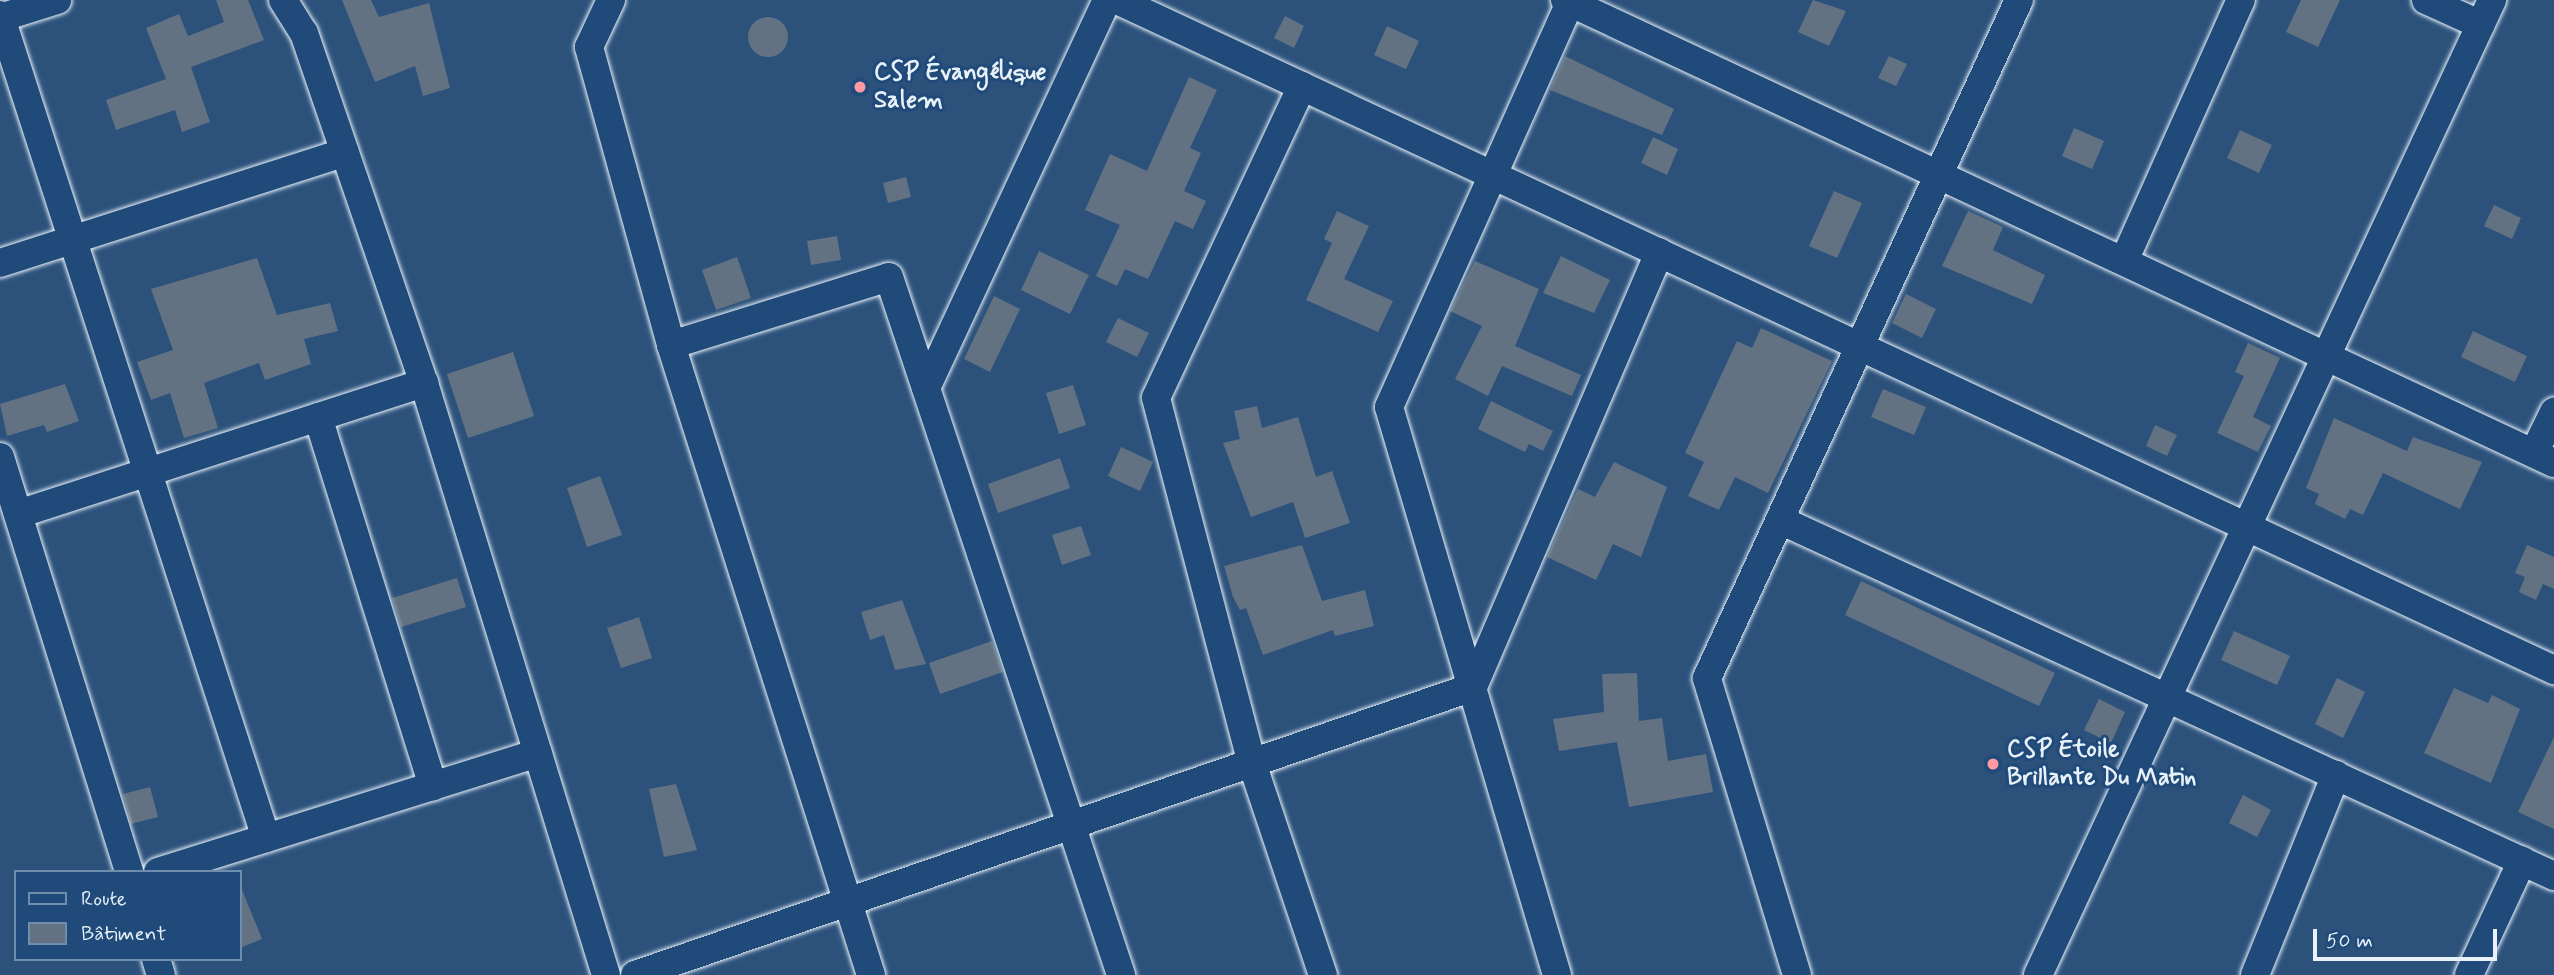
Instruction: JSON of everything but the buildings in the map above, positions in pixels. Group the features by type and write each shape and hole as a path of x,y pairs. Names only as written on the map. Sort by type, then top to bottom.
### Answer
{"street":[{"path":"57,0 1,17 266,838"},
{"path":"283,0 304,33 424,383 606,975"},
{"path":"611,0 589,47 671,345 871,975"},
{"path":"926,388 1107,0"},
{"path":"1117,0 2554,670"},
{"path":"1797,975 1707,678 2019,0"},
{"path":"2124,261 2241,0"},
{"path":"2038,975 2486,13 2426,0"},
{"path":"1557,975 1388,407 1569,1 2544,458 2554,412"},
{"path":"1302,86 1156,398 1252,763 1323,975"},
{"path":"0,262 345,152"},
{"path":"635,975 1473,687 1659,252"},
{"path":"671,345 889,277 1121,975"},
{"path":"18,514 424,383"},
{"path":"318,417 433,786"},
{"path":"0,457 128,870"},
{"path":"1780,520 2554,876"},
{"path":"164,870 537,754"},
{"path":"2255,975 2336,775"},
{"path":"2469,975 2522,861"}],"place":[{"name":"CSP Évangélique Salem","path":"860,87"},
{"name":"CSP Étoile Brillante Du Matin","path":"1993,764"}]}
